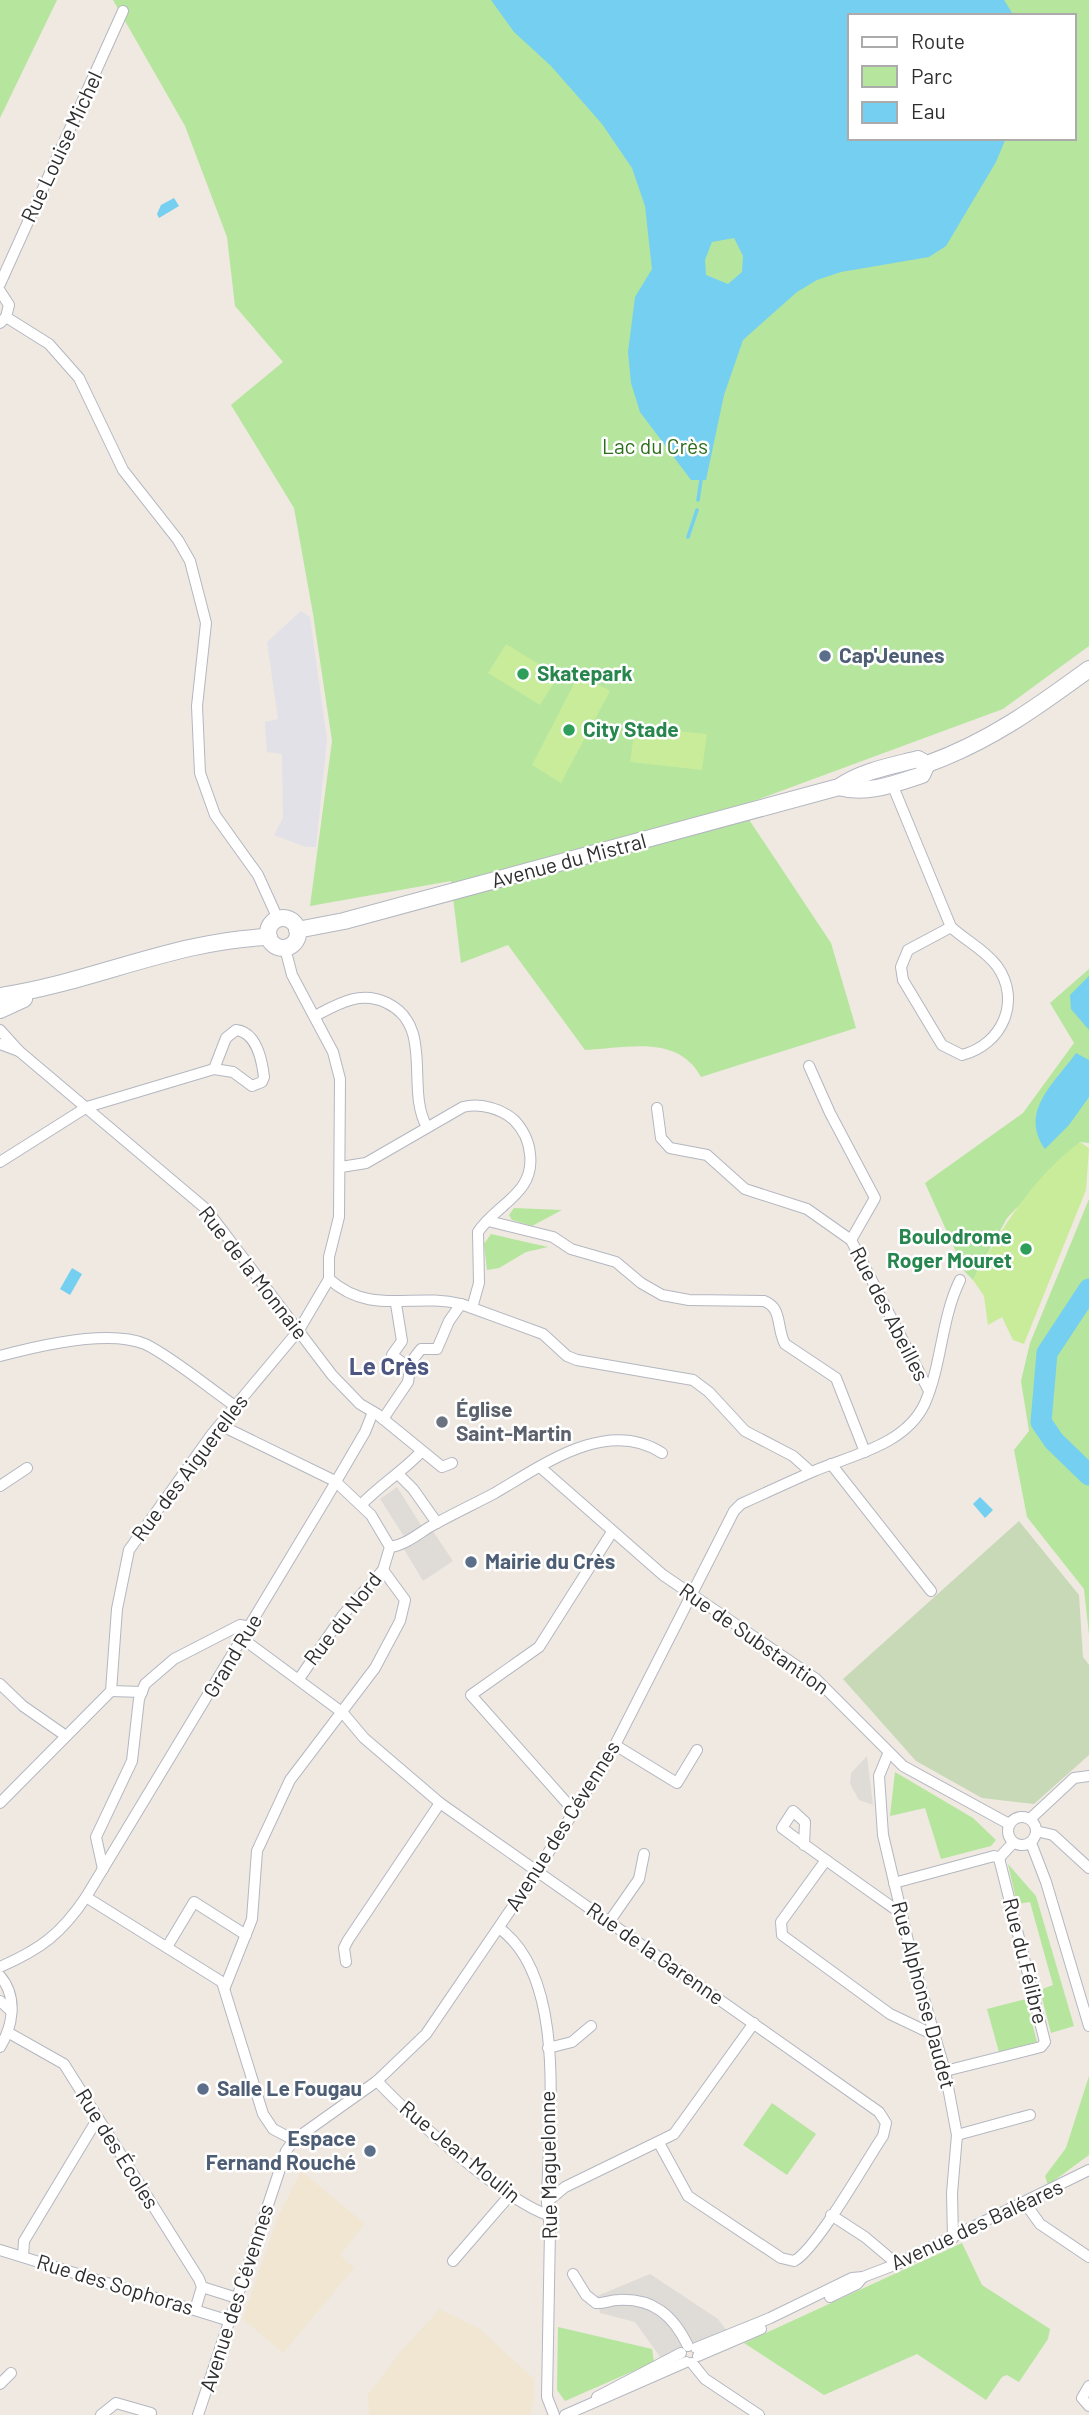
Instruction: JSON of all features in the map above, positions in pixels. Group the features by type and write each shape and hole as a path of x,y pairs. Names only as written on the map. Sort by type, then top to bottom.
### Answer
{"street":[{"name":"Rue Louise Michel","path":"0,284 123,11"},
{"path":"0,291 9,305 3,320 49,344 79,378 123,470 173,533 190,561 206,622 197,706 200,773 215,815 258,875 278,919"},
{"name":"Avenue du Mistral","path":"839,788 857,792 922,775 927,764 964,750 1019,721 1089,669"},
{"name":"Avenue du Mistral","path":"297,930 344,922 839,788 853,777 880,769 918,759 927,764"},
{"path":"892,784 951,927 996,965 1008,994 1003,1026 993,1039 962,1055 942,1045 903,980 901,967 908,950 951,927"},
{"path":"278,919 289,920 297,930 296,939 285,948 277,947 269,937 271,924 278,919"},
{"path":"0,996 37,990 195,947 269,937"},
{"path":"285,948 292,975 333,1052 340,1079 340,1217 329,1257 329,1279 359,1298 397,1304 448,1301 467,1306 543,1334 567,1356 577,1360 693,1380 709,1392 745,1431 793,1456 811,1472"},
{"path":"0,1010 37,990"},
{"path":"315,1016 360,996 375,998 398,1010 414,1034 419,1105 427,1127"},
{"name":"Rue de la Monnaie","path":"0,1030 17,1045 19,1051"},
{"path":"0,1162 87,1107 214,1069 233,1072 252,1086 262,1082 264,1077 252,1039 243,1030 236,1030 226,1038 214,1069"},
{"name":"Rue de la Monnaie","path":"0,1044 19,1051 206,1209 332,1375 360,1404 383,1419 442,1467 452,1463"},
{"path":"810,1066 830,1113 875,1198 850,1240"},
{"path":"341,1167 366,1163 453,1110 472,1105 492,1108 509,1117 522,1130 531,1162 527,1183 478,1233 476,1242 479,1283 467,1306 449,1321 438,1349 432,1352 421,1349 411,1362 408,1382 383,1419"},
{"name":"Rue des Abeilles","path":"657,1108 661,1138 666,1145 707,1155 745,1189 807,1209 850,1240 929,1391"},
{"path":"488,1221 553,1237 571,1249 616,1262 641,1283 662,1295 689,1300 764,1301 772,1304 778,1313 785,1344 836,1378 865,1452"},
{"name":"Rue des Aiguerelles","path":"111,1691 117,1609 129,1550 220,1425 299,1330 329,1279"},
{"name":"Avenue des Cévennes","path":"198,2415 286,2151 294,2140 377,2081 426,2034 537,1871 615,1745 736,1508 811,1472 865,1452 908,1426 924,1404 929,1391 950,1302 960,1280"},
{"path":"397,1304 402,1340 392,1355 410,1368"},
{"path":"0,1343 3,1355 48,1343 127,1340 145,1345 235,1406"},
{"name":"Grand Rue","path":"5,1966 58,1935 86,1897 243,1639 365,1432 373,1412"},
{"path":"220,1425 335,1481 379,1525 390,1547 581,1447 616,1439 640,1441 662,1453"},
{"path":"361,1505 383,1484 399,1475 421,1452"},
{"path":"831,1464 932,1591"},
{"name":"Rue de Substantion","path":"540,1467 663,1575 816,1679 845,1705 888,1754 903,1766 1009,1824"},
{"path":"0,1486 27,1468"},
{"path":"399,1475 413,1489 437,1523"},
{"path":"574,1811 471,1695 506,1673 539,1647 612,1532"},
{"name":"Rue du Nord","path":"299,1679 343,1615 384,1564 390,1547"},
{"path":"225,1987 252,1919 257,1852 290,1780 375,1668 406,1607 405,1600 384,1564"},
{"path":"103,1869 96,1837 132,1761 145,1684 174,1659 240,1625 250,1627"},
{"name":"Rue de la Garenne","path":"243,1639 343,1713 364,1738 440,1803 879,2112 886,2123 883,2136 831,2215 804,2254 794,2261 788,2261 688,2196 659,2143"},
{"path":"0,1684 23,1706 66,1736"},
{"path":"0,1803 111,1691 142,1692"},
{"path":"615,1745 677,1783 697,1750"},
{"name":"Rue Alphonse Daudet","path":"888,1754 879,1776 883,1835 932,2034 945,2071 957,2135 952,2193 953,2238"},
{"path":"1030,1819 1074,1778 1089,1776"},
{"path":"346,1962 344,1948 348,1940 440,1803"},
{"path":"1030,1819 1018,1817 1009,1824 1007,1835 1013,1843 1020,1846 1031,1843"},
{"path":"1030,1819 1036,1831 1031,1843 1046,1882 1089,2026"},
{"path":"1036,1831 1053,1835 1089,1868"},
{"path":"894,1883 994,1856 999,1858 1013,1843"},
{"path":"804,1845 902,1914"},
{"path":"609,1922 639,1879 644,1854"},
{"name":"Rue du Félibre","path":"945,2071 1041,2047 1045,2042 999,1858"},
{"path":"826,1860 781,1923 780,1931 890,2014 932,2034"},
{"path":"86,1897 225,1987 263,2114 273,2129 294,2140"},
{"path":"167,1947 194,1902 247,1934"},
{"name":"Rue Maguelonne","path":"499,1928 514,1940 526,1957 539,1992 548,2048 547,2397 554,2415"},
{"path":"0,1995 5,1966"},
{"path":"0,2048 9,2033 12,2005 3,1980"},
{"path":"0,2001 10,2011"},
{"path":"547,2202 565,2187 676,2133 754,2024"},
{"path":"548,2048 572,2042 591,2026"},
{"name":"Rue des Écoles","path":"9,2033 64,2064 202,2287"},
{"name":"Rue Jean Moulin","path":"377,2081 434,2133 510,2195 548,2215"},
{"path":"957,2135 1030,2115"},
{"path":"23,2257 24,2241 98,2118"},
{"name":"Avenue des Baléares","path":"565,2415 852,2278 863,2277 897,2264 953,2238 1089,2170"},
{"path":"453,2261 510,2195"},
{"path":"1025,2203 1040,2224 1089,2256"},
{"path":"831,2215 865,2237 897,2264"},
{"name":"Rue des Sophoras","path":"0,2250 94,2282 230,2321"},
{"path":"573,2274 586,2295 596,2303 635,2300 649,2303 670,2315 705,2379 759,2415"},
{"path":"195,2310 202,2287 237,2298"},
{"path":"0,2384 11,2373"},
{"path":"1089,2386 1082,2398 1089,2406"},
{"path":"101,2415 116,2403 151,2413"}],"shaded area":[{"path":"301,611 310,617 327,740 316,847 306,847 274,835 283,818 282,754 267,752 265,722 278,719 267,642"},
{"path":"397,1487 424,1530 430,1527 453,1561 423,1581 401,1544 407,1541 380,1499"},
{"path":"867,1756 873,1805 859,1800 850,1784 851,1773"},
{"path":"301,2171 365,2224 340,2255 354,2268 283,2353 243,2319 278,2217"},
{"path":"650,2274 718,2319 727,2331 661,2358 635,2322 600,2313 597,2296"},
{"path":"440,2309 480,2329 534,2379 530,2415 369,2415 368,2395 401,2351"}],"green space":[{"path":"0,0 57,0 0,118"},
{"name":"Lac du Crès","path":"113,0 1089,0 1089,646 1003,709 740,806 831,943 856,1028 701,1077 691,1063 679,1054 665,1049 634,1046 585,1050 508,945 461,963 451,881 310,906 332,741 294,508 231,405 283,362 235,306 227,237 185,126"},
{"name":"Skatepark","path":"506,644 558,676 540,705 488,673"},
{"name":"City Stade","path":"579,674 610,691 561,783 532,765"},
{"path":"635,727 707,734 702,770 630,762"},
{"path":"1089,969 1089,1143 1080,1142 1007,1218 973,1280 965,1272 925,1183 1023,1113 1074,1043 1050,1003"},
{"name":"Boulodrome Roger Mouret","path":"1080,1142 1089,1148 1086,1190 1024,1344 1013,1340 1002,1317 988,1325 984,1296 973,1280 1007,1223 1032,1188"},
{"path":"1089,1199 1089,1635 1084,1589 1027,1517 1014,1450 1029,1431 1021,1381 1030,1343"},
{"path":"514,1208 562,1210 532,1226 512,1220 509,1215"},
{"path":"491,1234 548,1247 526,1252 499,1268 487,1270 484,1244"},
{"path":"1019,1521 1079,1595 1083,1657 1089,1665 1089,1755 1034,1804 982,1798 916,1761 843,1679"},
{"path":"895,1772 973,1818 996,1840 991,1846 941,1859 925,1808 890,1816"},
{"path":"1008,1864 1036,1896 1074,2026 1051,2033 1040,1990 1053,1985 1030,1902 1017,1904"},
{"path":"1026,1999 1037,2042 999,2052 987,2009"},
{"path":"1089,2076 1089,2155 1048,2185 1045,2176 1066,2148"},
{"path":"772,2103 816,2134 787,2175 743,2145"},
{"path":"962,2243 982,2285 1050,2329 1048,2339 1019,2382 1007,2375 1002,2377 986,2400 917,2354 824,2395 744,2343"},
{"path":"558,2327 652,2349 654,2362 565,2401 557,2390"}],"water":[{"name":"Lac du Crès","path":"491,0 1004,0 1013,14 848,14 848,140 1005,140 996,162 946,246 929,257 841,272 817,280 797,292 743,340 724,395 706,480 691,480 640,412 631,383 628,352 635,297 652,269 645,206 632,168 602,124 551,66 514,32","holes":["734,238 743,256 742,272 728,284 706,275 705,260 712,242"]},
{"path":"174,198 179,206 159,218 157,214 161,205"},
{"path":"1089,976 1089,1030 1071,1009 1070,995"},
{"path":"1076,1053 1089,1060 1089,1097 1069,1125 1045,1149 1038,1135 1038,1110 1042,1098"},
{"path":"72,1268 82,1274 70,1295 60,1289"},
{"path":"980,1497 993,1510 985,1518 973,1504"}],"waterway":[{"path":"698,500 701,480"},
{"path":"688,537 697,510"},
{"path":"1089,1289 1047,1353 1041,1422 1054,1441 1089,1475"}],"place":[{"name":"Cap'Jeunes","path":"825,656"},
{"name":"Skatepark","path":"523,674"},
{"name":"City Stade","path":"569,730"},
{"name":"Boulodrome Roger Mouret","path":"1026,1249"},
{"name":"Église Saint-Martin","path":"442,1422"},
{"name":"Mairie du Crès","path":"471,1562"},
{"name":"Salle Le Fougau","path":"203,2089"},
{"name":"Espace Fernand Rouché","path":"370,2151"}],"district":[{"name":"Le Crès","path":"389,1367"}]}
